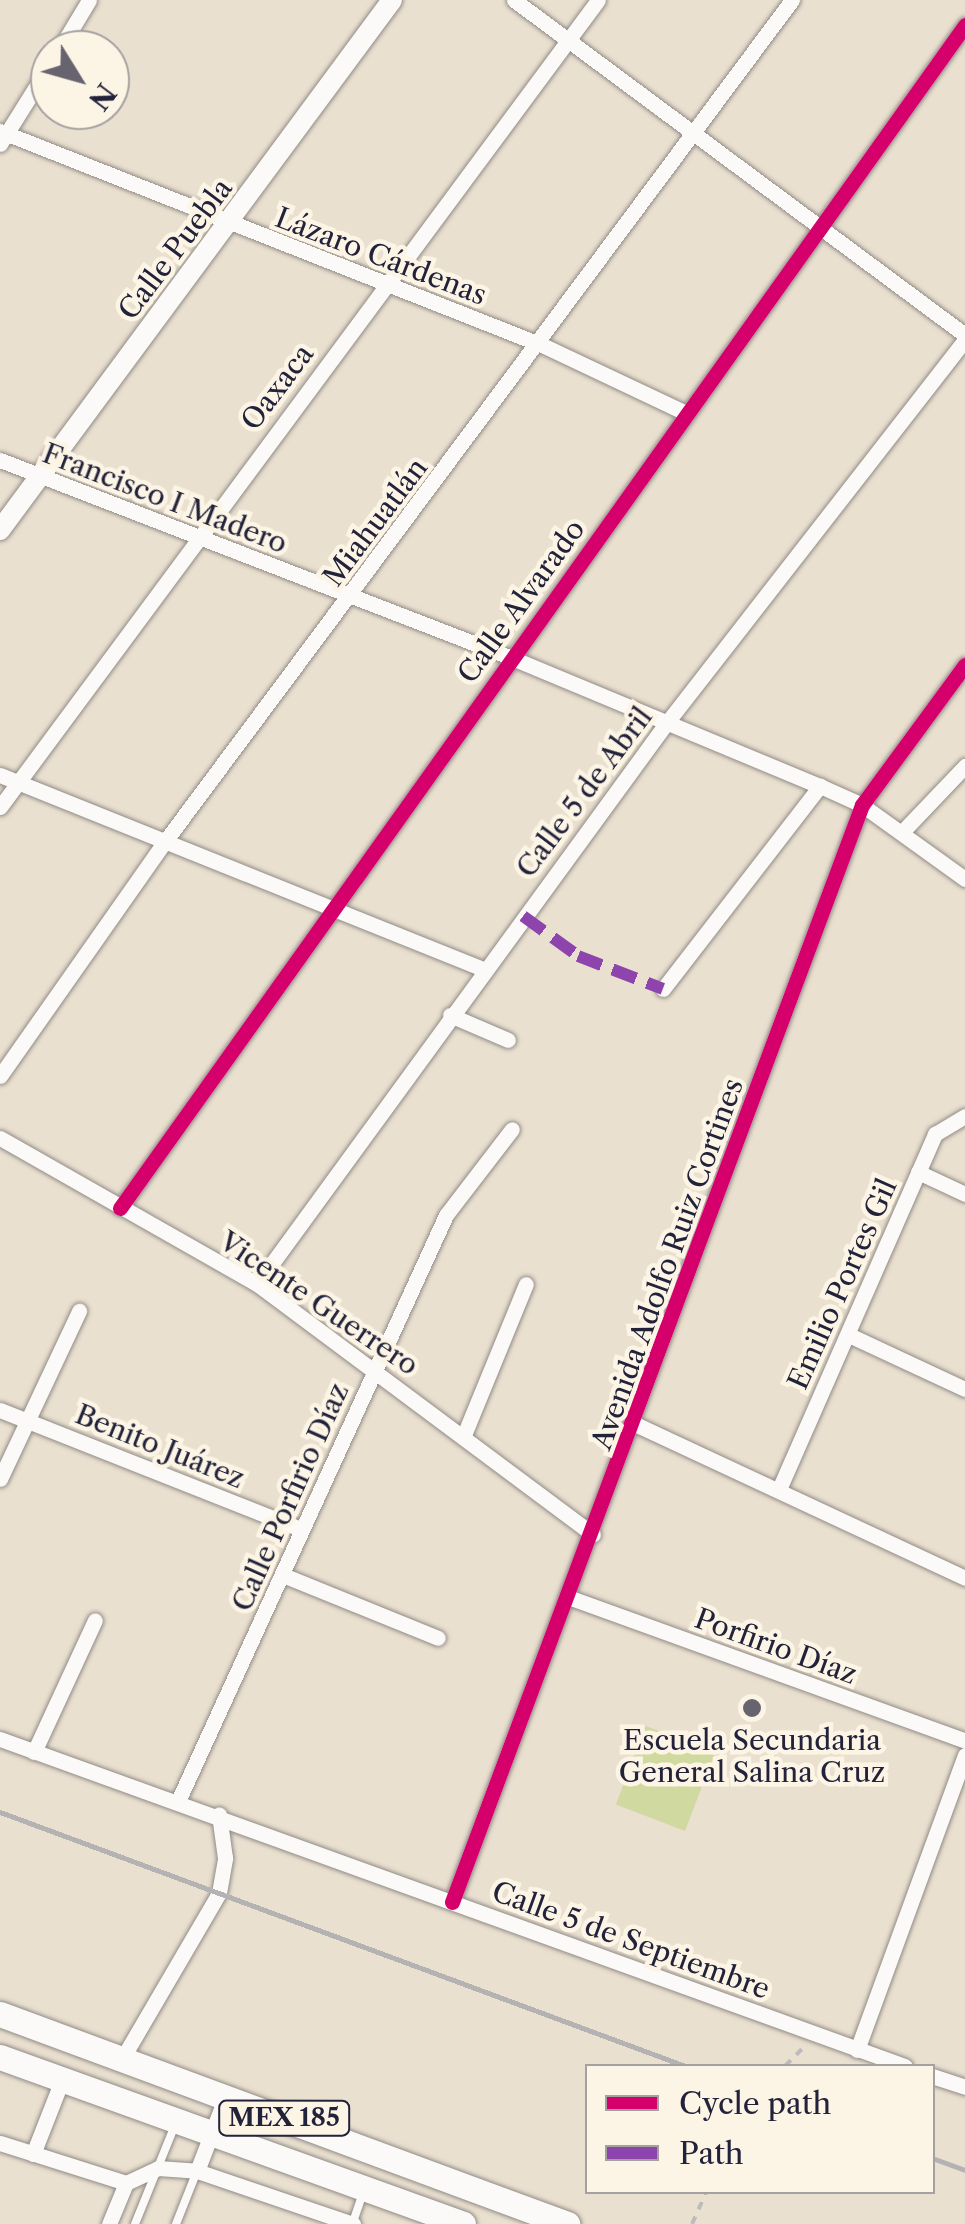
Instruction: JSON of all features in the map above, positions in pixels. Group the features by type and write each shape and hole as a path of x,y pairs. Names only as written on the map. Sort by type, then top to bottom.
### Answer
{"main road":[{"name":"MEX 185","path":"0,2014 567,2224"},
{"name":"MEX 185","path":"0,2056 463,2224"}],"street":[{"path":"70,30 89,0"},
{"name":"Calle Puebla","path":"0,530 392,0"},
{"path":"514,0 694,130 816,227 965,337"},
{"name":"Oaxaca","path":"0,807 598,0"},
{"name":"Miahuatlán","path":"0,1076 166,840 542,344 792,0"},
{"name":"Calle Alvarado","path":"120,1208 816,227 965,26"},
{"path":"2,136 30,94"},
{"name":"Lázaro Cárdenas","path":"2,136 542,344 686,413"},
{"name":"Calle 5 de Abril","path":"257,1284 665,724 965,337"},
{"name":"Francisco I Madero","path":"0,460 512,658 820,786 862,805 965,878"},
{"name":"Avenida Adolfo Ruiz Cortines","path":"452,1902 636,1424 862,805 965,665"},
{"path":"902,832 965,766"},
{"path":"0,776 333,904 483,969"},
{"path":"662,988 820,786"},
{"path":"450,1015 508,1040"},
{"name":"Emilio Portes Gil","path":"780,1487 935,1134 965,1116"},
{"name":"Calle Porfirio Díaz","path":"179,1800 446,1214 512,1129"},
{"name":"Vicente Guerrero","path":"0,1138 257,1284 376,1368 594,1534"},
{"path":"918,1172 965,1194"},
{"path":"464,1435 526,1284"},
{"path":"0,1479 80,1311"},
{"path":"848,1335 965,1389"},
{"name":"Benito Juárez","path":"0,1410 302,1530"},
{"path":"636,1424 780,1487 965,1578"},
{"path":"283,1576 438,1638"},
{"name":"Porfirio Díaz","path":"570,1598 965,1741"},
{"path":"34,1752 96,1620"},
{"name":"Calle 5 de Septiembre","path":"0,1740 219,1814 899,2064"},
{"path":"857,2050 965,1755"},
{"path":"122,2059 219,1892 225,1858 219,1814"},
{"path":"935,2077 965,2087"},
{"path":"33,2154 62,2080"},
{"path":"197,2170 226,2096"},
{"path":"0,2143 126,2183"},
{"path":"109,2224 126,2183 158,2168 197,2170 352,2224"}],"lane":[{"path":"136,2224 176,2121"},
{"path":"176,2224 197,2170"},
{"path":"352,2224 365,2189"}],"path":[{"path":"788,2064 816,2035"},
{"path":"692,2224 705,2194"}],"green space":[{"path":"646,1726 715,1753 685,1831 616,1804"}],"railway":[{"path":"0,1812 680,2064"},
{"path":"935,2159 965,2170"}],"marked path":[{"path":"523,916 578,956 663,989"}],"cycle path":[{"path":"120,1208 965,25"},
{"path":"452,1902 862,805 965,665"}],"place":[{"name":"Escuela Secundaria General Salina Cruz","path":"752,1708"}]}
